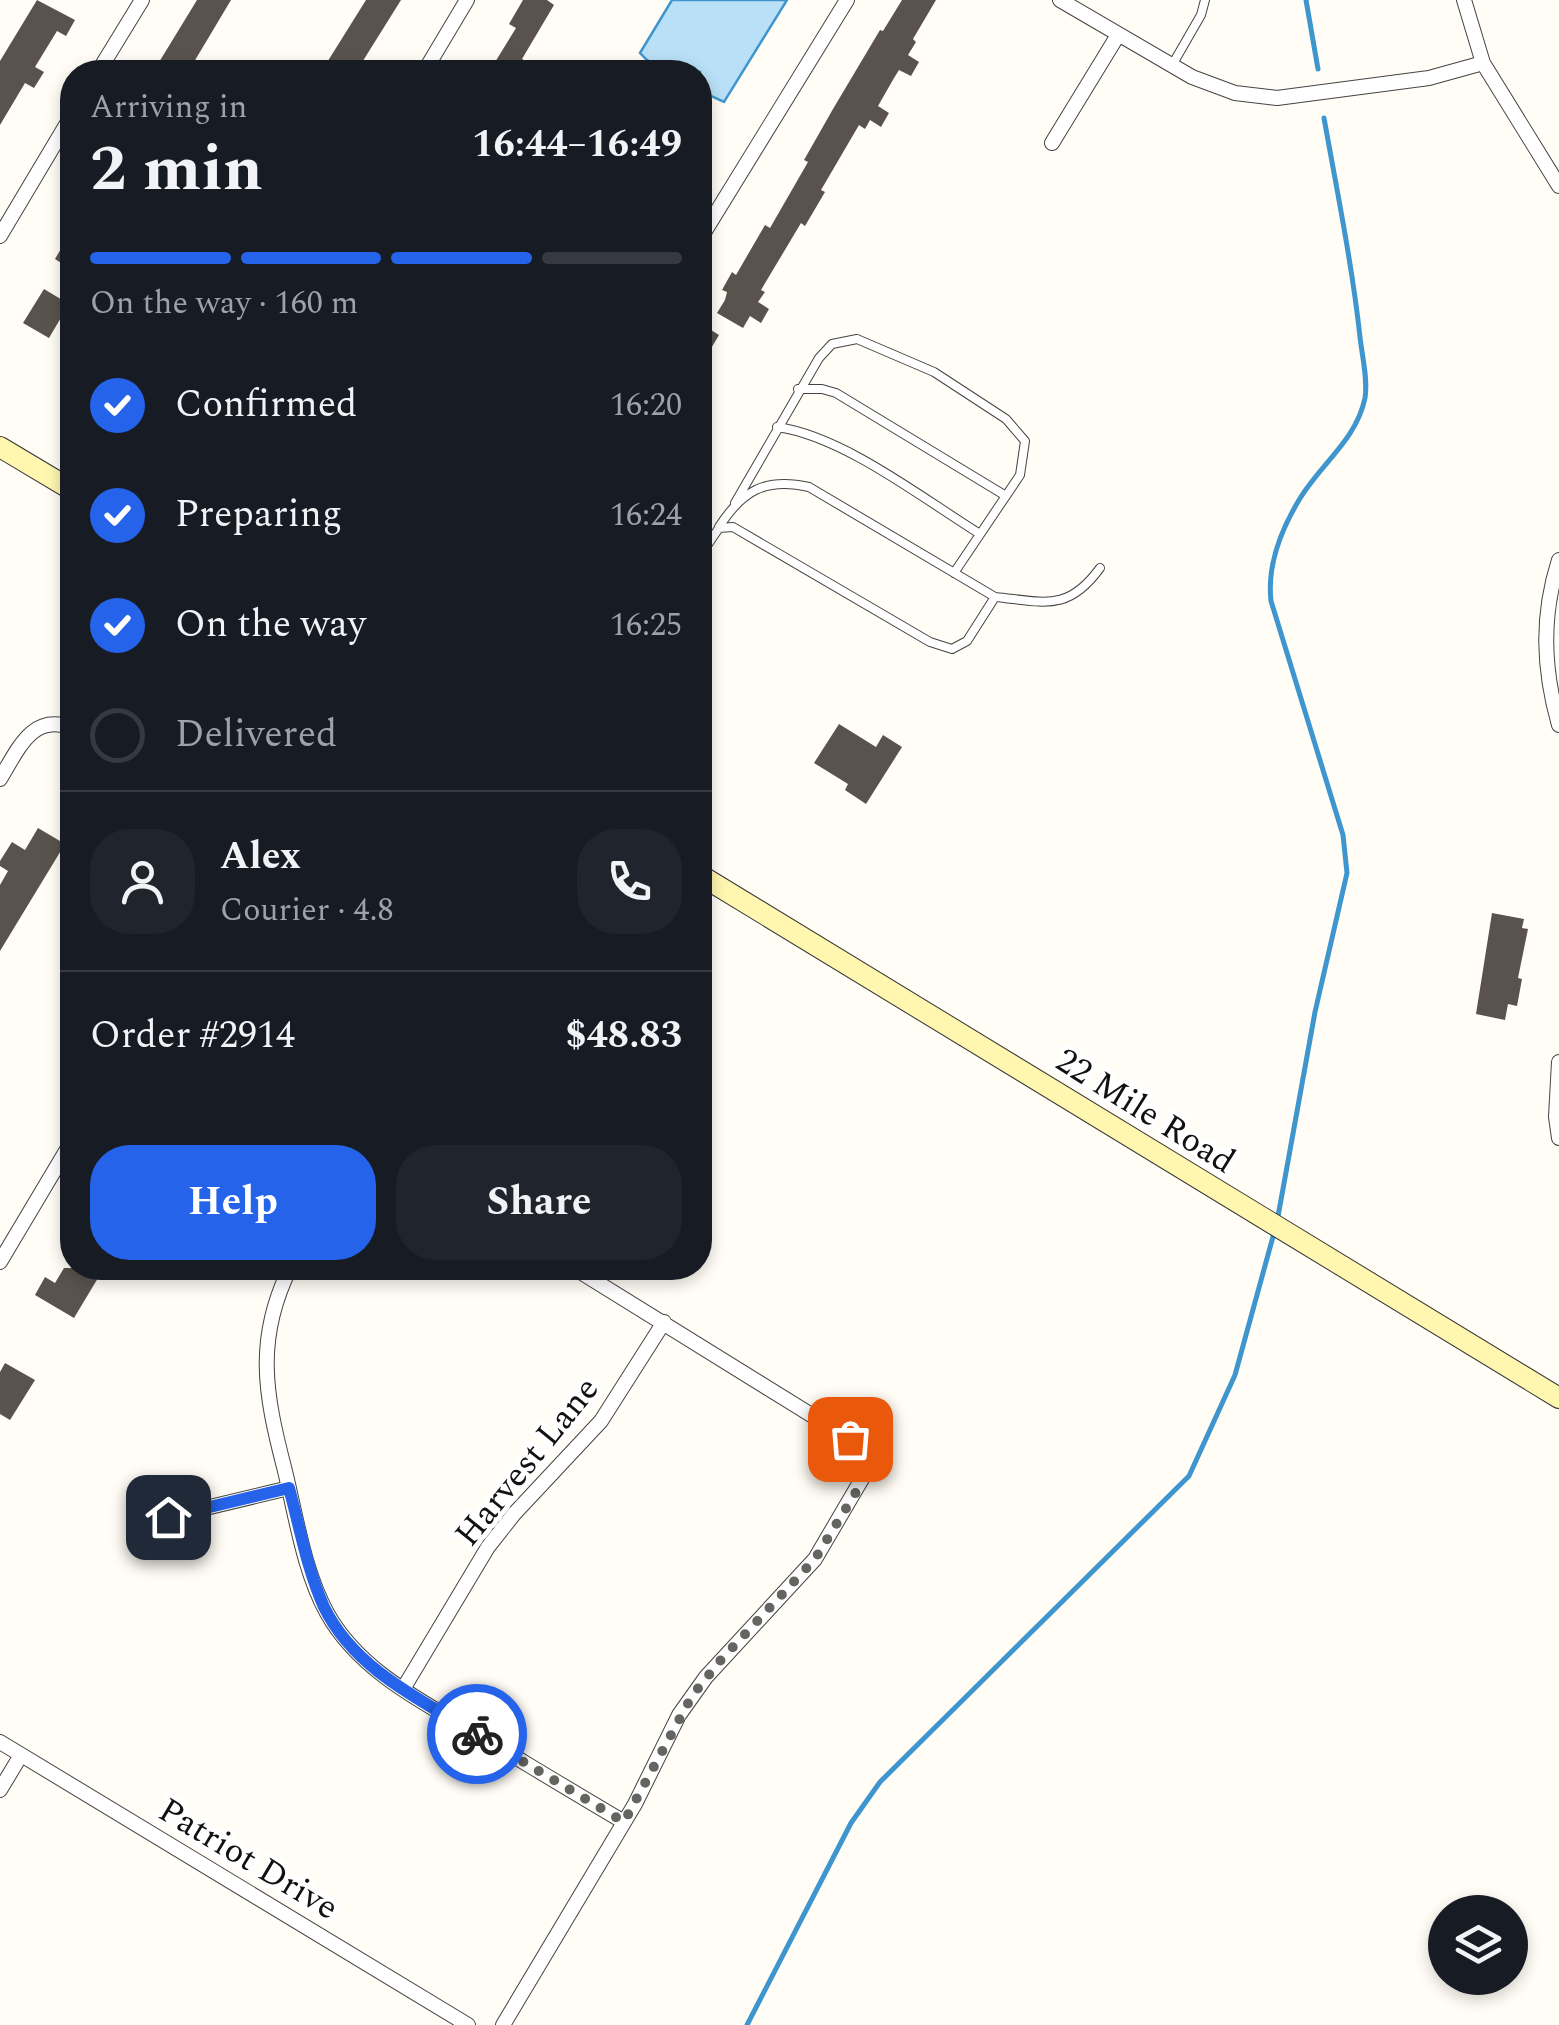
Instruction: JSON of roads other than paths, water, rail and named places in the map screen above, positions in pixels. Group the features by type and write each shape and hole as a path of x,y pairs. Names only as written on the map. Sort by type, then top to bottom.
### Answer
{"street":[{"path":"431,60 467,0"},
{"path":"712,219 847,0"},
{"path":"1060,0 1171,67 1224,90 1276,98 1428,78 1483,63"},
{"path":"1464,0 1483,63 1559,186"},
{"path":"105,60 139,1"},
{"path":"1052,143 1118,35"},
{"path":"2,228 60,134"},
{"path":"0,447 60,483"},
{"path":"1559,560 1545,644 1550,691 1559,725"},
{"path":"0,779 31,732 47,723 60,726"},
{"name":"22 Mile Road","path":"712,881 1559,1398"},
{"path":"1559,1062 1559,1138"},
{"path":"0,1262 60,1162"},
{"path":"285,1280 271,1316 266,1372 270,1414 307,1559 326,1611 360,1655 403,1689 624,1822"},
{"path":"503,2025 624,1822 692,1696 815,1559 861,1484 866,1460 850,1439 594,1280"},
{"name":"Harvest Lane","path":"403,1689 488,1547 601,1421 664,1322"},
{"path":"168,1517 289,1488"},
{"name":"Patriot Drive","path":"0,1742 468,2025"},
{"path":"0,1790 22,1755"}],"lane":[{"path":"1171,67 1201,16 1205,0"},
{"path":"712,537 798,389 832,344 857,339 934,372 1006,419 1025,441 1020,474 954,573"},
{"path":"798,389 836,393 1006,496"},
{"path":"777,427 805,431 832,443 980,534"},
{"path":"735,503 768,484 790,482 809,486 995,597 1053,603 1083,591 1100,568"},
{"path":"718,528 733,527 930,642 952,649 967,642 995,597"}],"water":[{"path":"672,0 787,0 724,102 712,96 712,60 648,60 640,53"}],"waterway":[{"path":"1306,0 1318,69"},
{"path":"1277,1222 1315,1012 1347,873 1343,835 1270,588 1273,562 1286,524 1307,487 1354,427 1365,398 1353,282 1324,118"},
{"path":"747,2025 851,1823 880,1782 1189,1476 1235,1375 1274,1233"}]}
